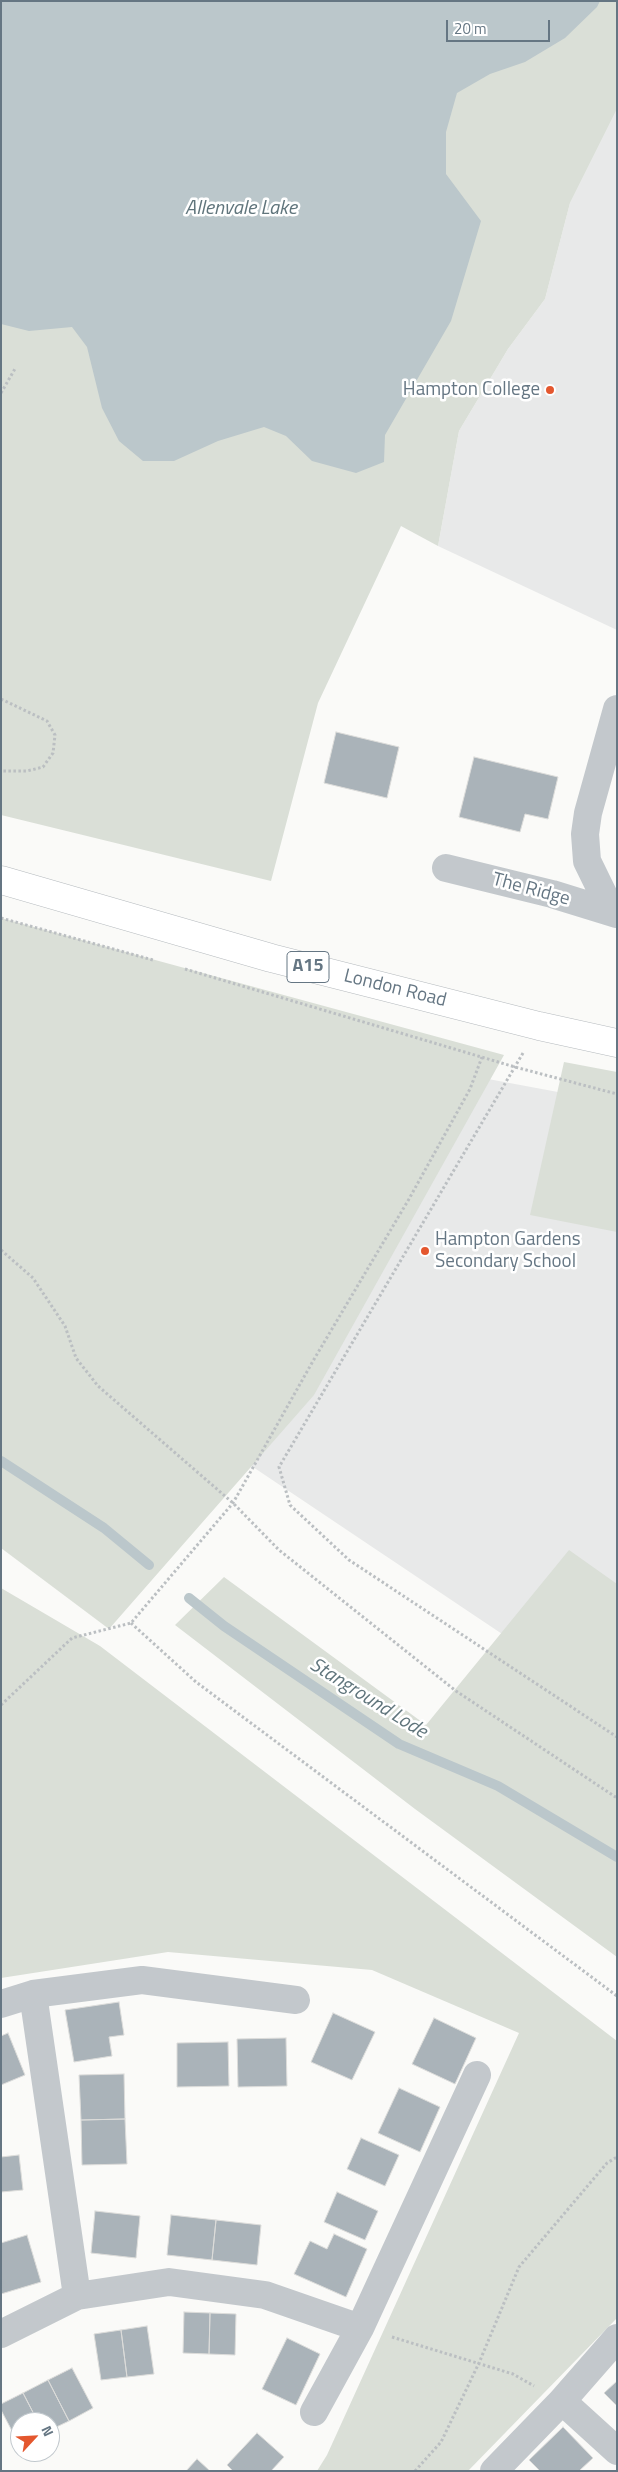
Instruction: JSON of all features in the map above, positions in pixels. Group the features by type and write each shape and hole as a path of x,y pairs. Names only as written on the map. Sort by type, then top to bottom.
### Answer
{"main road":[{"name":"London Road","path":"1,880 271,958 539,1026 617,1042"}],"street":[{"path":"614,913 588,861 585,834 588,813 617,709"},
{"name":"The Ridge","path":"446,868 552,894 614,913"},
{"path":"1,2004 33,1994 142,1980 296,2000"},
{"path":"33,1994 77,2296"},
{"path":"314,2412 360,2328 477,2075"},
{"path":"1,2334 77,2296 169,2282 265,2295 360,2328"},
{"path":"494,2471 562,2401 617,2338"},
{"path":"562,2401 617,2451"}],"path":[{"path":"1,393 16,367"},
{"path":"1,699 47,721 55,735 53,753 43,767 27,771 1,771"},
{"path":"1,918 160,962"},
{"path":"179,967 515,1067 617,1094"},
{"path":"539,1026 279,1467 290,1505 349,1560 617,1737"},
{"path":"1,1705 72,1638 131,1623 233,1503 313,1360 414,1191 470,1089 482,1057"},
{"path":"1,1250 33,1278 64,1326 76,1358 98,1386 233,1503 280,1550 456,1691 617,1798"},
{"path":"131,1623 196,1682 617,1996"},
{"path":"415,2471 441,2442 479,2363 519,2267 607,2163 617,2157"},
{"path":"360,2328 513,2374 562,2401"}],"shaded area":[{"path":"1,1 617,1 617,109 570,203 545,299 508,349 459,431 438,546 401,526 318,703 271,881 1,815"},
{"name":"Hampton College","path":"617,109 617,630 438,546 459,431 508,349 545,299 570,203"},
{"path":"1,918 504,1055 314,1395 109,1629 1,1548"},
{"name":"Hampton Gardens Secondary School","path":"343,1052 617,1103 617,1711 153,1400"},
{"path":"564,1062 617,1072 617,1232 530,1215"},
{"path":"569,1550 617,1584 617,1957 415,1809 175,1625 224,1577 426,1725"},
{"path":"1,1588 100,1646 617,2041 617,2318 468,2471 317,2471 327,2455 519,2033 372,1970 168,1952 1,1978"}],"water":[{"name":"Allenvale Lake","path":"1,1 600,1 597,7 565,38 525,62 490,74 457,93 446,132 446,174 481,221 451,321 385,435 384,462 356,473 312,461 286,436 264,427 218,441 174,461 143,461 119,441 102,408 87,347 72,327 29,331 1,324"}],"building":[{"path":"336,732 399,747 387,798 324,783"},
{"path":"474,757 558,777 548,819 525,814 520,832 459,817"},
{"path":"119,2002 124,2035 109,2037 112,2056 74,2062 65,2010"},
{"path":"333,2013 375,2032 352,2080 311,2062"},
{"path":"434,2018 476,2038 455,2084 412,2064"},
{"path":"8,2033 25,2075 1,2085 1,2036"},
{"path":"286,2038 287,2086 238,2087 237,2039"},
{"path":"228,2042 229,2086 177,2087 177,2043"},
{"path":"124,2074 125,2119 81,2120 79,2075"},
{"path":"399,2088 440,2107 420,2152 378,2133"},
{"path":"125,2119 127,2164 82,2165 81,2120"},
{"path":"361,2138 399,2155 385,2186 347,2169"},
{"path":"19,2155 23,2190 1,2192 1,2157"},
{"path":"337,2192 378,2211 365,2240 324,2222"},
{"path":"95,2211 140,2216 136,2258 91,2253"},
{"path":"171,2215 216,2220 212,2260 167,2255"},
{"path":"216,2220 261,2225 257,2265 212,2260"},
{"path":"334,2234 367,2249 346,2297 294,2274 310,2241 327,2249"},
{"path":"27,2235 41,2282 1,2294 1,2243"},
{"path":"184,2312 210,2313 209,2354 183,2353"},
{"path":"210,2313 236,2314 235,2355 209,2354"},
{"path":"147,2326 154,2374 127,2377 121,2330"},
{"path":"121,2330 127,2377 101,2380 94,2334"},
{"path":"287,2338 320,2354 296,2405 262,2389"},
{"path":"72,2368 93,2408 69,2421 48,2380"},
{"path":"48,2380 69,2421 60,2425 60,2412 33,2412 23,2393"},
{"path":"617,2381 617,2406 604,2393"},
{"path":"23,2393 33,2412 10,2412 10,2427 1,2410 1,2404"},
{"path":"563,2427 593,2458 579,2471 540,2471 529,2460"},
{"path":"257,2433 284,2457 271,2471 233,2471 227,2465"},
{"path":"197,2459 210,2471 186,2471"}],"waterway":[{"name":"Stanground Lode","path":"1,1461 104,1528 149,1565"},
{"name":"Stanground Lode","path":"189,1598 224,1626 399,1744 498,1786 617,1857"}],"place":[{"name":"Hampton College","path":"550,390"},
{"name":"Hampton Gardens Secondary School","path":"425,1251"}]}
